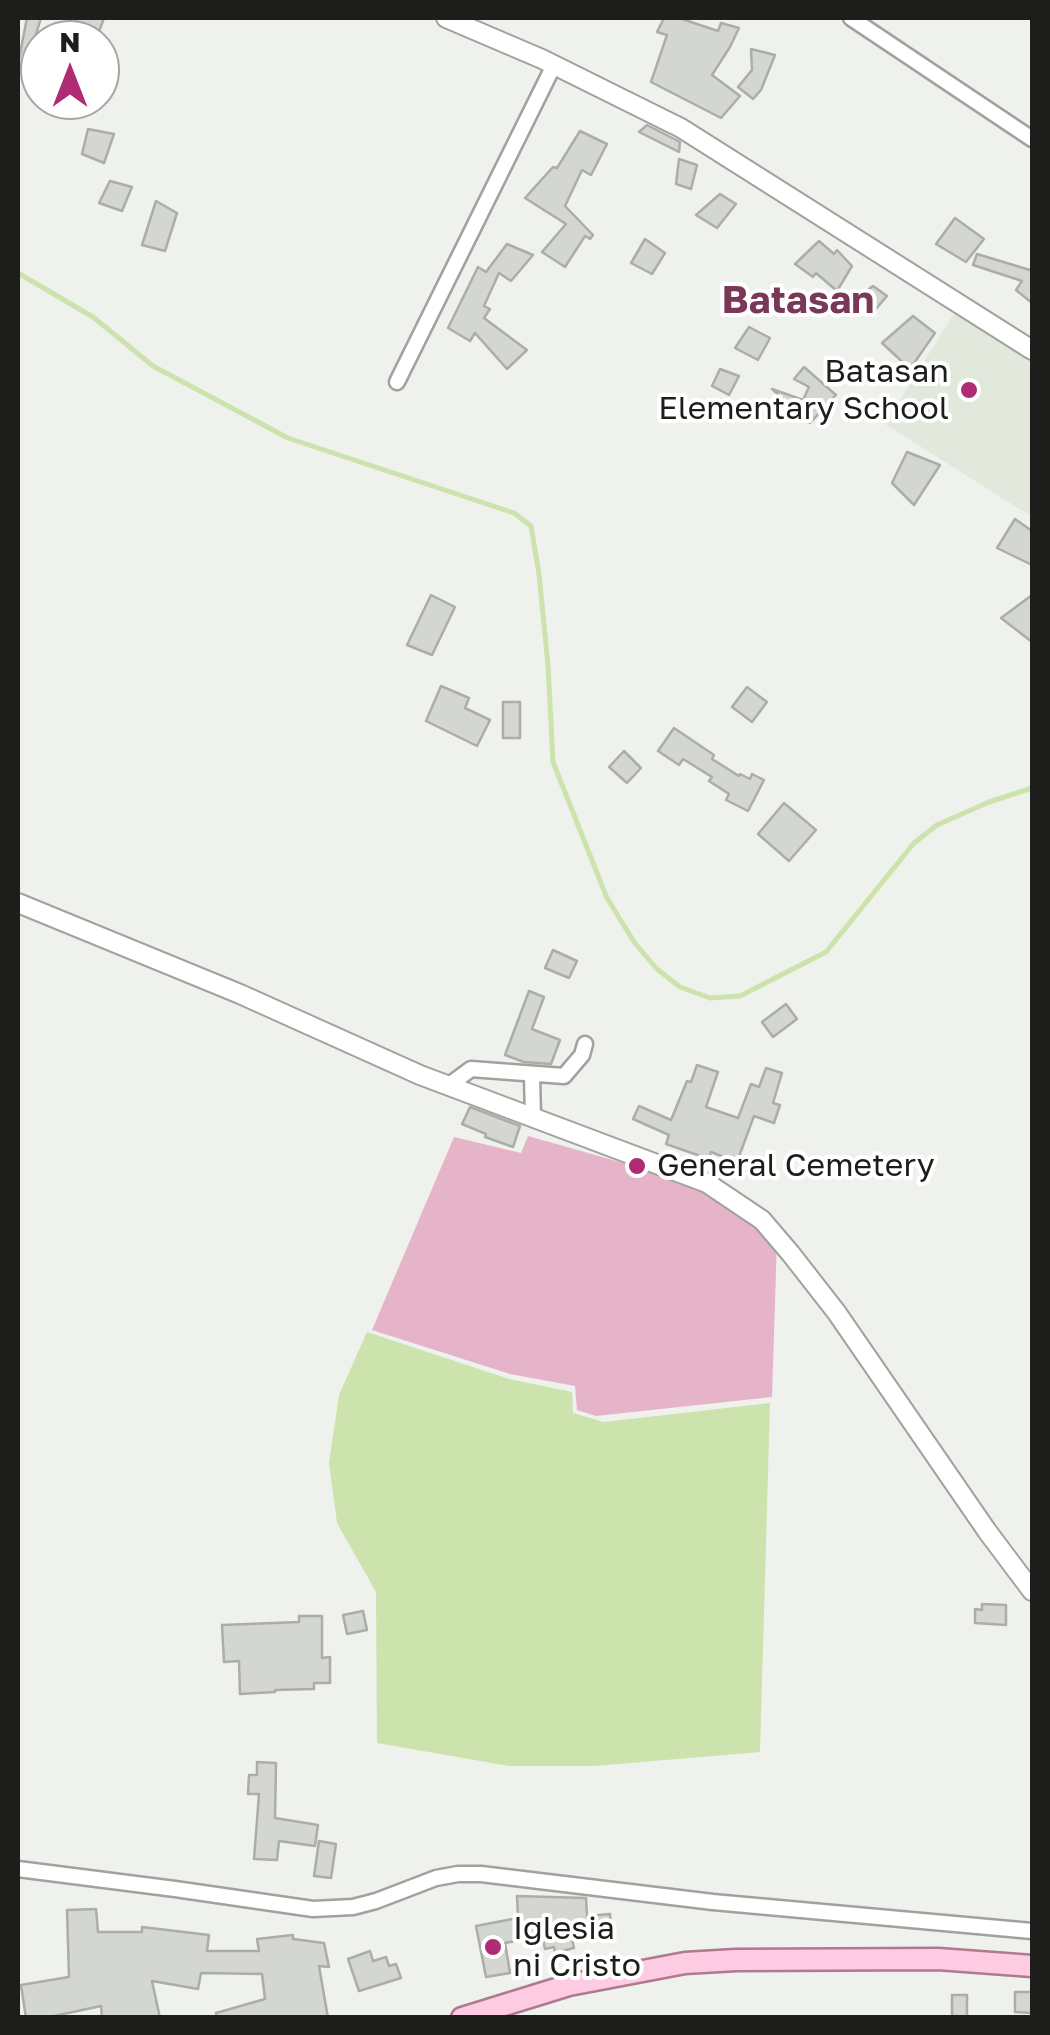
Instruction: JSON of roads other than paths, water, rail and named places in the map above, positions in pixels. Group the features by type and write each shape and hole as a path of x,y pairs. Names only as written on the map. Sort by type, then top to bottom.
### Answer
{"main road":[{"path":"462,2018 569,1986 685,1963 938,1959 1032,1966"}],"street":[{"path":"446,18 554,65 682,128 1032,350"},
{"path":"851,18 1032,139"},
{"path":"396,382 554,65"},
{"path":"18,904 240,994 448,1086 707,1183 762,1220 838,1313 1032,1592"},
{"path":"448,1086 471,1069 564,1076 582,1055 585,1044"},
{"path":"532,1075 533,1119"},
{"path":"18,1869 313,1910 354,1906 436,1878 481,1874 713,1902 1032,1931"}],"waterway":[{"path":"18,273 93,317 153,366 288,438 514,513 531,526 548,665 553,762 607,898 634,942 657,969 680,987 710,998 740,996 826,952 914,843 937,825 1032,788"}],"place":[{"name":"Batasan Elementary School","path":"969,390"},
{"name":"General Cemetery","path":"637,1166"},
{"name":"Iglesia ni Cristo","path":"493,1947"}],"district":[{"name":"Batasan","path":"798,301"}]}
